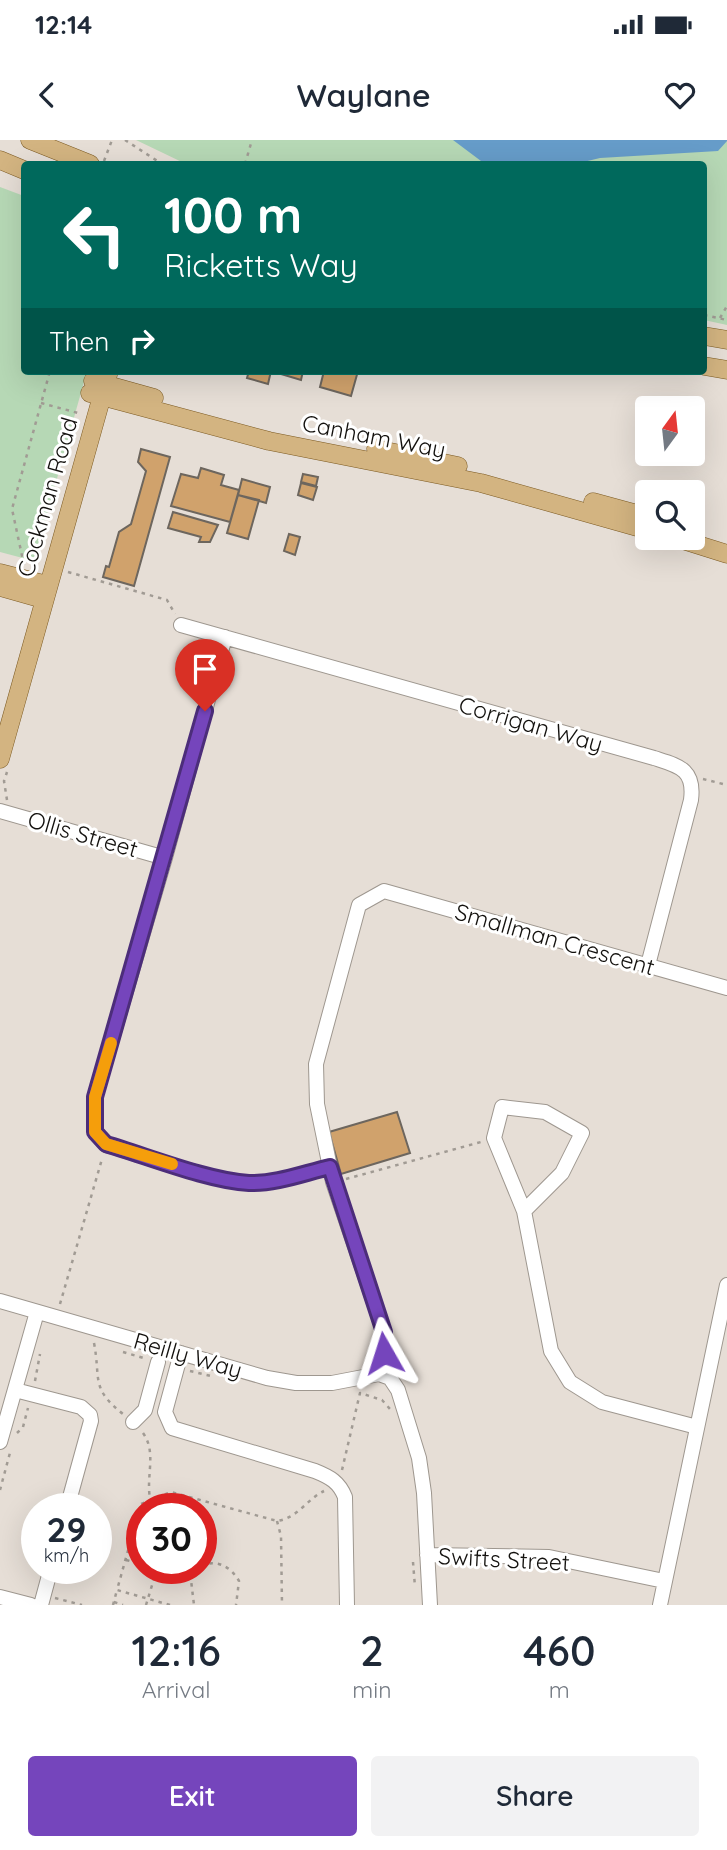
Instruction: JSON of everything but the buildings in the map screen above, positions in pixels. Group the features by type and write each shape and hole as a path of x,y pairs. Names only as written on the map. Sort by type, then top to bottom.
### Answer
{"main road":[{"path":"30,140 82,161"},
{"path":"0,160 21,169"},
{"path":"707,337 727,340"},
{"path":"707,367 727,370"},
{"name":"Canham Way","path":"99,383 258,426 470,469 635,513"},
{"name":"Canham Way","path":"99,383 269,441 481,483 635,526"},
{"name":"Cockman Road","path":"0,713 99,383"},
{"path":"705,535 727,542"},
{"path":"705,547 727,554"},
{"path":"0,573 37,588"},
{"path":"0,587 37,588"},
{"name":"Cockman Road","path":"0,759 37,588"}],"street":[{"name":"Corrigan Way","path":"181,625 654,758 682,769 688,775"},
{"path":"225,638 165,858 95,1097 95,1132 106,1144 220,1178 250,1183 278,1180 330,1167 384,1332 385,1344 379,1374 390,1378 398,1390 419,1458 425,1493 430,1605"},
{"path":"648,965 691,800 692,788 688,775"},
{"name":"Ollis Street","path":"0,811 165,858"},
{"name":"Smallman Crescent","path":"330,1167 317,1104 317,1064 359,905 384,891 727,988"},
{"path":"524,1211 562,1173 582,1133 545,1112 502,1107 494,1138 524,1211 551,1351 570,1382 602,1402 697,1427"},
{"path":"660,1605 727,1285"},
{"name":"Reilly Way","path":"0,1301 267,1378 296,1383 332,1383 379,1374"},
{"path":"6,1444 15,1390 37,1312"},
{"path":"181,1353 165,1412 172,1429 315,1471 331,1478 341,1487 345,1497 347,1605"},
{"path":"133,1422 145,1410 158,1362"},
{"path":"15,1390 81,1407 90,1415 91,1421 71,1493"},
{"name":"Swifts Street","path":"427,1555 550,1557 664,1581"},
{"path":"41,1605 47,1584"},
{"path":"0,1597 31,1605"}],"path":[{"path":"104,161 112,140"},
{"path":"125,140 158,161"},
{"path":"246,161 252,140"},
{"path":"720,318 727,306"},
{"path":"707,316 727,320"},
{"path":"37,588 24,567 12,509 49,375"},
{"path":"41,403 78,413"},
{"path":"64,571 167,600 181,625"},
{"path":"688,775 727,785"},
{"path":"333,1182 494,1138"},
{"path":"56,1317 106,1144"},
{"path":"15,1435 23,1427 40,1362 40,1351"},
{"path":"0,1490 6,1444"},
{"path":"277,1521 281,1536 282,1605"},
{"path":"123,1605 114,1603 126,1556"},
{"path":"217,1564 230,1568 239,1581 236,1605"},
{"path":"146,1605 152,1584"},
{"path":"189,1584 194,1605"},
{"path":"117,1590 170,1605"}],"green space":[{"path":"136,140 727,140 727,325 707,321 707,161 180,161"},
{"path":"0,187 21,195 21,375 86,375 34,561 0,552"}],"water":[{"path":"453,140 727,140 718,151 588,161 481,161"}],"slow traffic":[{"path":"111,1043 95,1097 95,1132 106,1144 172,1164"}],"route":[{"path":"205,711 95,1097 95,1132 106,1144 220,1178 250,1183 278,1180 330,1167 384,1332 384,1353"}]}
